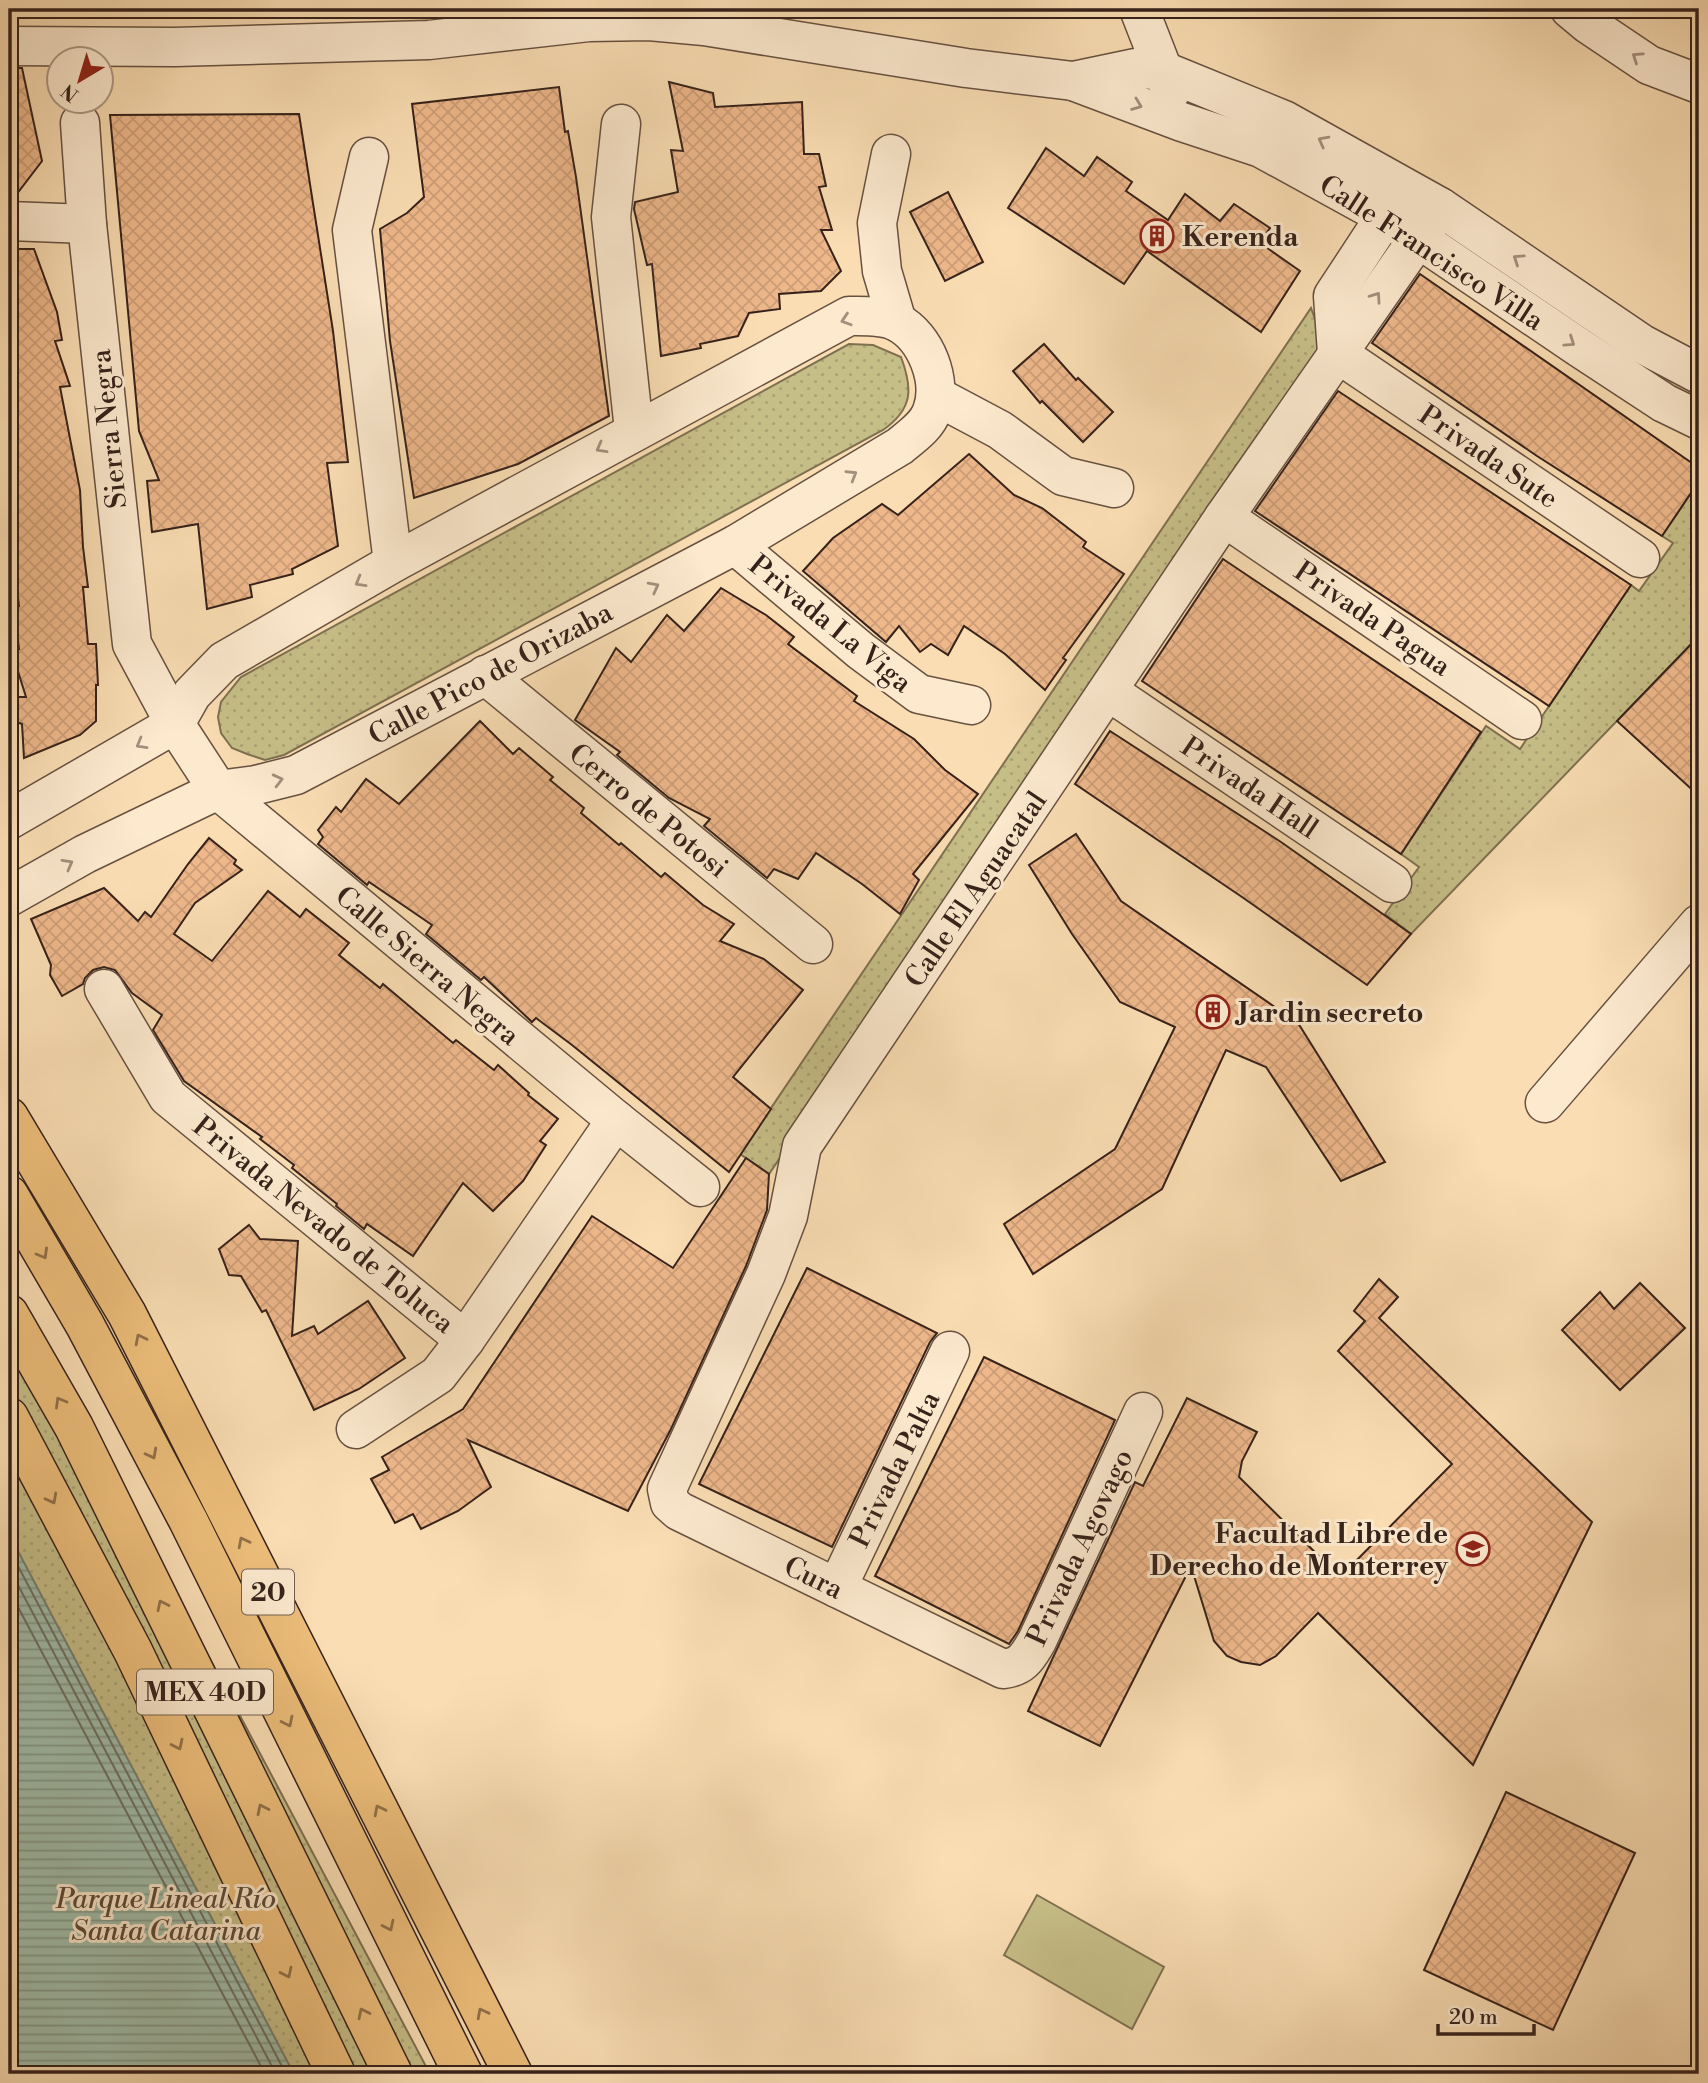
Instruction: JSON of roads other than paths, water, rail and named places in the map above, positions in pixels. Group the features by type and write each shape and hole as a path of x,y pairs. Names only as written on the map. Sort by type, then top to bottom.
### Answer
{"main road":[{"name":"20","path":"9,1117 127,1314 513,2074"},
{"name":"20","path":"9,1195 85,1325 188,1520 463,2074"},
{"name":"MEX 40D","path":"9,1314 74,1427 393,2074"},
{"name":"MEX 40D","path":"9,1417 133,1651 336,2074"}],"street":[{"path":"1139,9 1182,122"},
{"path":"1570,9 1587,24 1649,65 1699,84"},
{"name":"Calle Francisco Villa","path":"9,46 175,47 415,40 589,22 649,21 704,26 966,68 1073,81 1261,148 1395,201 1440,207 1642,344 1699,374"},
{"name":"Calle Francisco Villa","path":"1073,81 1135,68 1164,71 1284,120 1395,201 1418,238 1664,403 1699,419"},
{"name":"Sierra Negra","path":"80,123 87,224 132,643 176,724"},
{"path":"621,124 611,217 634,430"},
{"path":"891,154 877,223 882,271 897,322 925,351 933,370 936,396 1000,430 1063,476 1114,488"},
{"path":"369,157 352,230 393,563"},
{"path":"1337,353 1333,296 1395,201"},
{"name":"Calle El Aguacatal","path":"680,1458 770,1262 788,1216 802,1146 1224,517 1440,207"},
{"path":"9,221 87,224"},
{"path":"9,820 176,724 192,694 224,662 393,563 634,430 849,316 869,316 897,322"},
{"name":"Privada Sute","path":"1337,353 1640,558"},
{"name":"Calle Pico de Orizaba","path":"9,897 85,855 218,790 256,785 296,775 735,545 900,446 922,428 932,413 936,396"},
{"name":"Privada Pagua","path":"1224,517 1522,720"},
{"name":"Privada La Viga","path":"735,545 861,651 919,694 971,705"},
{"name":"Cerro de Potosi","path":"485,676 813,944"},
{"name":"Privada Hall","path":"1108,691 1392,883"},
{"name":"Calle Sierra Negra","path":"176,724 218,790 616,1120 701,1187"},
{"path":"1545,1103 1699,924"},
{"name":"Privada Nevado de Toluca","path":"104,989 168,1097 465,1340 438,1375 356,1429"},
{"path":"465,1340 616,1120"},
{"name":"Privada Palta","path":"837,1588 950,1351"},
{"name":"Privada Agovago","path":"1003,1669 1015,1668 1024,1662 1037,1640 1143,1412"},
{"name":"Cura","path":"680,1458 667,1489 670,1503 679,1511 1003,1669"}],"water":[{"path":"9,1534 294,2074 9,2074"}],"place":[{"name":"Kerenda","path":"1157,236"},
{"name":"Jardin secreto","path":"1213,1012"},
{"name":"Facultad Libre de Derecho de Monterrey","path":"1473,1549"}],"park label":[{"name":"Parque Lineal Río Santa Catarina","path":"166,1914"}]}
